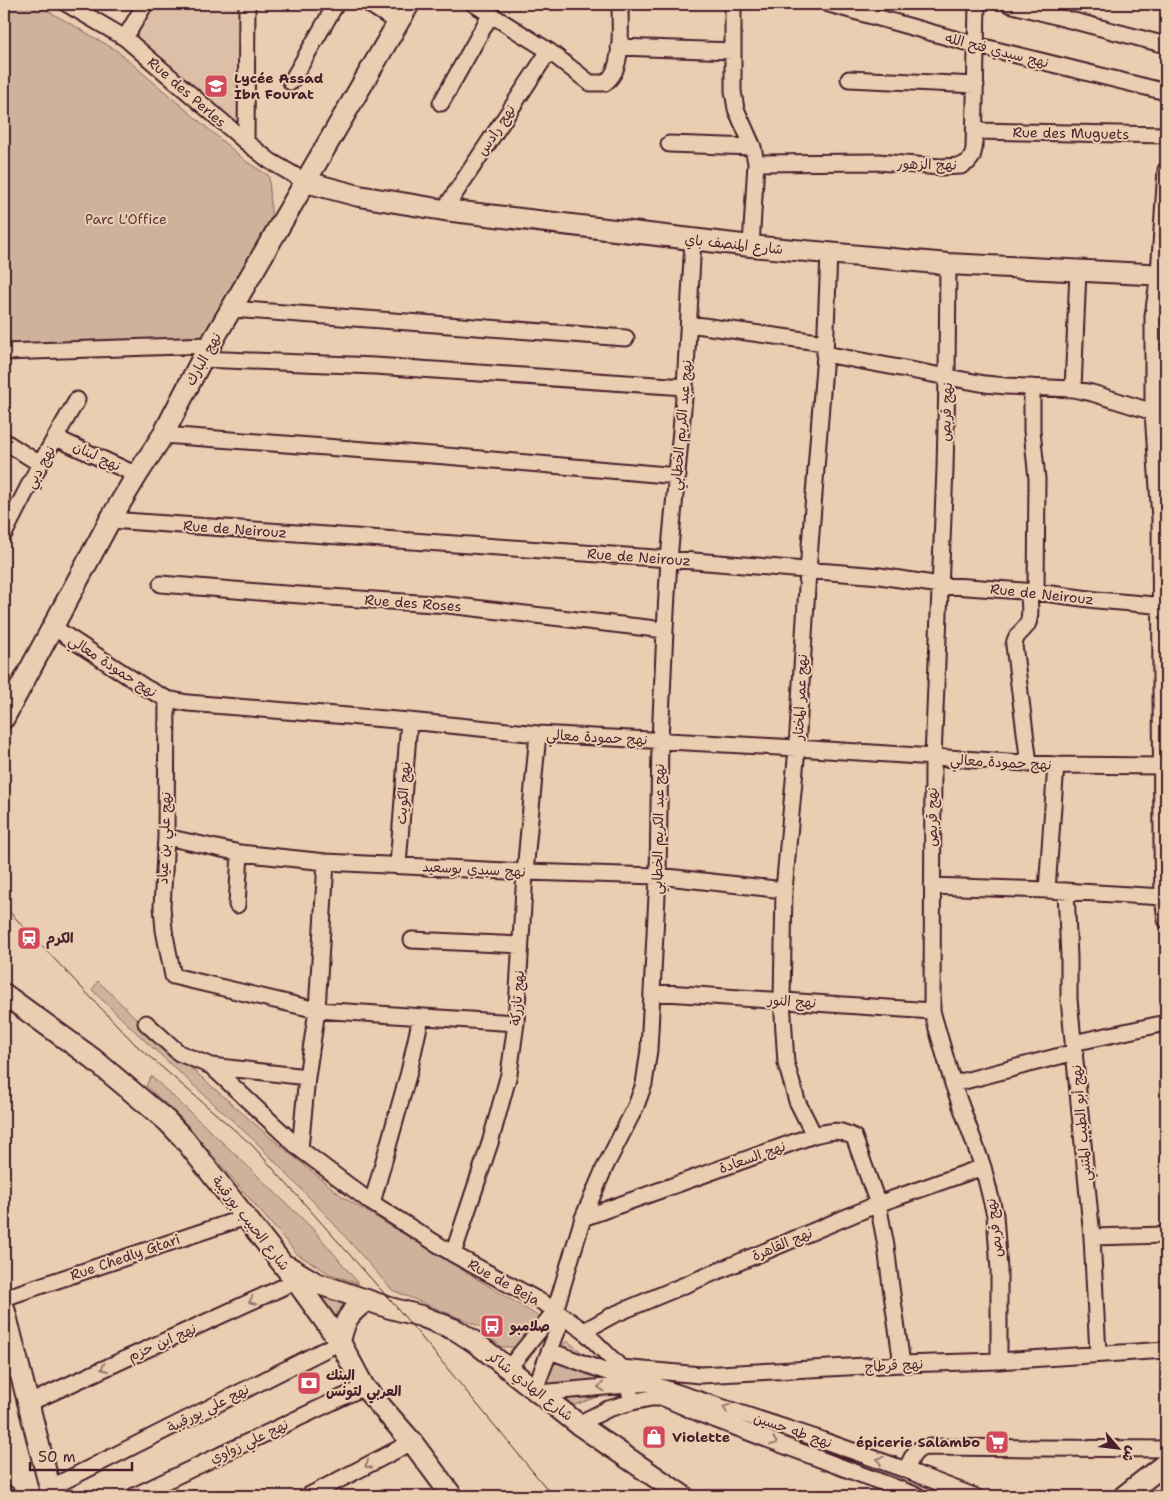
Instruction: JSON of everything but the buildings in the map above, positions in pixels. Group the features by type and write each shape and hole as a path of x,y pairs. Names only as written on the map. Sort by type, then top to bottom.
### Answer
{"street":[{"name":"Rue des Perles","path":"66,4 125,38 246,142 270,161 306,182"},
{"path":"125,38 145,4"},
{"path":"246,142 247,4"},
{"path":"291,82 336,4"},
{"path":"369,4 398,23"},
{"name":"نهج البارك","path":"4,718 110,520 163,435 206,352 409,4"},
{"path":"474,4 549,50 590,84 605,83 611,78 616,68 619,47 620,4"},
{"path":"733,4 733,91 736,109 753,147 756,163 751,246"},
{"name":"نهج سيدي فتح الله","path":"829,4 976,45 1166,92"},
{"name":"نهج الزهور","path":"756,163 878,162 941,167 962,166 968,162 972,157 974,149 975,132 976,4"},
{"path":"1010,4 1166,44"},
{"path":"441,102 491,14"},
{"path":"619,47 733,51"},
{"name":"نهج رادس","path":"444,210 549,50"},
{"path":"849,79 976,85"},
{"name":"Rue des Muguets","path":"975,132 1166,135"},
{"path":"669,144 753,147"},
{"path":"1166,170 1163,274 1153,316 1153,412 1163,606 1163,897 1166,920"},
{"name":"شارع المنصف باي","path":"306,182 359,196 444,210 693,240 948,264 1163,274"},
{"name":"نهج عبد الكريم الخطابي","path":"537,1391 550,1351 583,1218 604,1170 636,1106 644,1084 649,1050 658,876 660,740 665,630 669,559 685,387 693,240"},
{"name":"نهج عمر المختار","path":"814,1135 797,1101 786,1064 782,1000 784,890 797,748 825,349 829,253"},
{"name":"نهج قربص","path":"948,264 947,376 933,758 932,1011 953,1084 984,1167 995,1215 999,1270 999,1361"},
{"path":"1073,389 1078,271"},
{"path":"232,309 626,338"},
{"path":"689,324 825,349 985,384 1073,389 1111,398 1153,412"},
{"path":"4,352 206,352 375,366 685,387"},
{"path":"1029,764 1014,645 1015,638 1027,625 1033,592 1036,479 1032,431 1032,387"},
{"name":"نهج دبي","path":"4,534 40,464 77,400"},
{"path":"163,435 678,476"},
{"name":"نهج لبنان","path":"56,438 137,475"},
{"path":"4,440 40,464"},
{"name":"Rue de Neirouz","path":"110,520 808,570 880,576 940,585 1033,592 1163,606"},
{"name":"Rue des Roses","path":"161,584 271,594 448,605 665,630"},
{"name":"نهج حمودة معالي","path":"54,627 146,688 167,699 206,706 538,734 797,748 1029,764 1162,766"},
{"name":"نهج علي بن عياد","path":"167,699 166,837 162,907 164,930 173,976 317,1010"},
{"name":"نهج الكويت","path":"398,865 409,722"},
{"name":"نهج تازركة","path":"453,1254 490,1143 509,1074 516,1023 525,872 538,734"},
{"path":"1047,890 1056,765"},
{"name":"نهج سيدي بوسعيد","path":"166,837 240,853 326,862 525,872 658,876 784,890"},
{"path":"237,905 240,853"},
{"path":"300,1149 307,1077 317,1010 326,862"},
{"path":"932,886 1163,897"},
{"name":"نهج أبو الطيب المتنبي","path":"1066,891 1069,992 1092,1237 1098,1354"},
{"path":"412,940 520,945"},
{"name":"نهج النور","path":"652,992 932,1011"},
{"name":"شارع الحبيب بورقيبة","path":"4,994 92,1058 167,1121 201,1159 296,1281 340,1342 364,1387 412,1442 451,1496"},
{"path":"317,1010 516,1023"},
{"path":"372,1203 409,1072 421,1017"},
{"path":"146,1023 179,1052 211,1066 307,1077"},
{"path":"953,1084 1074,1048 1166,1024"},
{"name":"Rue de Beja","path":"211,1066 300,1149 372,1203 453,1254 559,1313 584,1331 625,1377"},
{"name":"نهج السعادة","path":"583,1218 814,1135 833,1130 843,1131 854,1137 878,1204"},
{"name":"نهج القاهرة","path":"584,1331 614,1315 878,1204 984,1167"},
{"path":"878,1204 886,1246 902,1364"},
{"name":"Rue Chedly Gtari","path":"4,1298 246,1217"},
{"path":"1092,1237 1166,1235"},
{"name":"شارع الهادي شاكر","path":"280,1262 316,1282 421,1316 456,1330 476,1343 578,1424 683,1496"},
{"name":"نهج ابن حزم","path":"29,1403 296,1281"},
{"path":"340,1342 346,1319 367,1300"},
{"path":"4,1308 51,1492"},
{"path":"508,1369 559,1313"},
{"name":"نهج علي بورقيبة","path":"51,1492 340,1342"},
{"name":"نهج قرطاج","path":"625,1377 999,1361 1166,1350"},
{"path":"550,1351 625,1377 648,1382 665,1393"},
{"path":"4,1360 22,1378"},
{"path":"537,1391 625,1377"},
{"path":"625,1377 632,1402"},
{"name":"نهج علي زواوي","path":"134,1496 364,1387"},
{"path":"578,1424 608,1409 665,1393"},
{"name":"نهج طه حسين","path":"665,1393 906,1470 974,1496"},
{"name":"نهج طه حسين","path":"665,1393 703,1415 918,1496"},
{"path":"308,1496 412,1442"},
{"path":"906,1470 914,1453 918,1449 925,1447 1166,1450"},
{"path":"1124,1496 1166,1463"},
{"path":"4,1492 9,1496"}],"shaded area":[{"name":"Lycée Assad Ibn Fourat","path":"154,4 244,4 244,130 132,41"}],"green space":[{"name":"Parc L'Office","path":"4,4 36,4 116,50 247,162 269,176 272,226 207,338 4,347"},
{"path":"98,981 150,1032 265,1133 343,1197 541,1318 518,1347 501,1347 479,1326 392,1290 328,1217 257,1143 92,990"},
{"path":"151,1076 314,1230 359,1284 330,1274 297,1254 180,1117 146,1086"},
{"path":"317,1293 346,1303 336,1318"},
{"path":"567,1341 598,1364 611,1389 602,1395 575,1405 564,1399 533,1374"}],"tram line":[{"path":"4,906 136,1045 252,1145 399,1310 553,1496"}],"place":[{"name":"Lycée Assad Ibn Fourat","path":"216,86"},
{"name":"الكرم","path":"29,938"},
{"name":"صلامبو","path":"492,1326"},
{"name":"البنك العربي لتونس","path":"309,1383"},
{"name":"Violette","path":"654,1437"},
{"name":"épicerie Salambo","path":"997,1442"}]}
